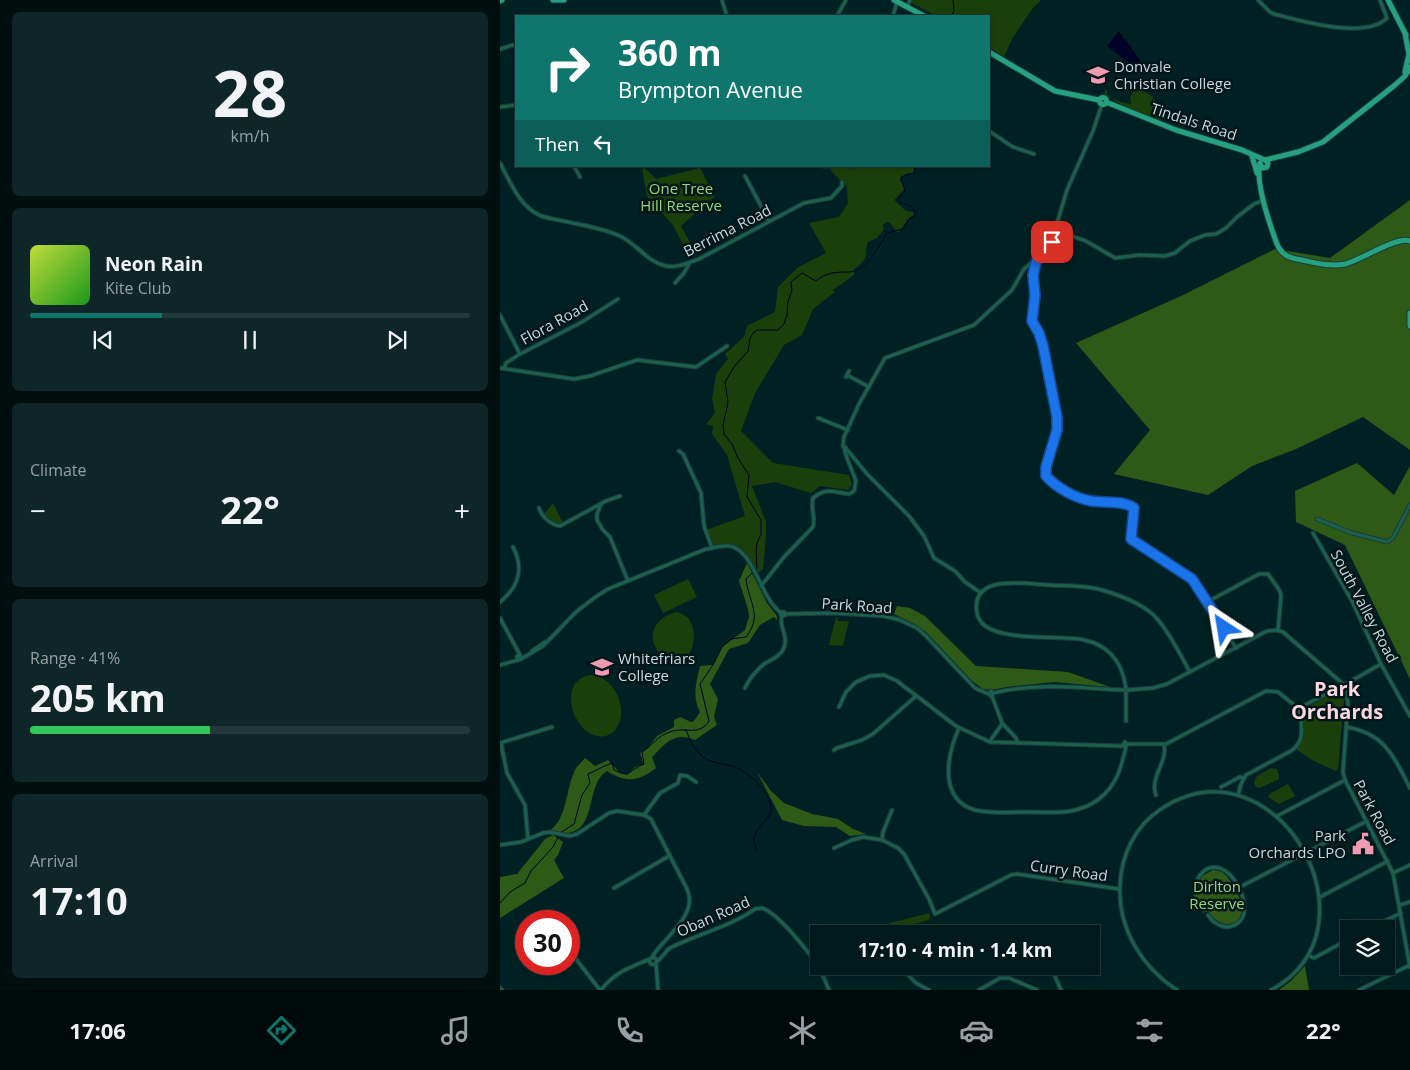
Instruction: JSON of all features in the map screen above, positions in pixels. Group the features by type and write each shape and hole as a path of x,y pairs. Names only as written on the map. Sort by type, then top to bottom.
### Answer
{"main road":[{"path":"553,0 564,0"},
{"path":"1388,0 1410,42"},
{"path":"896,1 922,15"},
{"path":"1402,79 1409,55 1405,33"},
{"name":"Tindals Road","path":"990,53 1055,91 1103,102 1176,130 1250,154 1263,162"},
{"path":"1263,162 1310,148 1327,140 1402,79 1410,68"},
{"path":"1250,154 1261,185 1277,246 1284,254 1322,264 1336,265 1355,261 1396,241 1404,239 1410,241"},
{"path":"1261,185 1262,176 1267,167 1279,157"},
{"path":"1263,162 1268,163 1267,167"},
{"path":"1258,178 1263,162"},
{"path":"1410,313 1410,326"}],"street":[{"path":"722,0 727,15"},
{"path":"838,15 846,0"},
{"path":"907,7 910,0"},
{"path":"1258,0 1274,14 1311,24 1362,28 1373,26 1388,18 1380,0"},
{"path":"893,15 896,1"},
{"path":"500,48 513,45"},
{"path":"761,586 784,556 813,527 811,505 813,498 823,491 831,490 848,494 854,490 856,481 843,445 844,437 859,404 885,358 974,325 1012,290 1024,269 1049,246 1056,233 1055,230 1067,190 1093,131 1103,102"},
{"path":"500,107 515,105"},
{"path":"990,133 1013,147 1034,154"},
{"name":"Berrima Road","path":"500,163 523,204 535,214 619,236 633,244 650,259 664,266 689,263 804,203 831,198 843,185"},
{"path":"575,167 580,177"},
{"path":"745,176 769,221"},
{"path":"1056,233 1066,234 1086,241 1115,258 1140,255 1165,256 1175,253 1190,241 1205,235 1216,234 1254,204 1264,200"},
{"path":"1037,259 1033,275 1035,295 1032,321 1039,333 1043,346 1057,417 1057,430 1046,467 1046,476 1059,487 1077,497 1091,501 1132,506 1135,510 1130,535 1131,539 1192,579 1236,648"},
{"path":"675,283 684,273 689,263"},
{"name":"Flora Road","path":"502,368 520,354 582,322 618,299"},
{"path":"500,315 520,354"},
{"path":"502,368 574,379 590,376 637,360 694,368 727,346"},
{"path":"848,374 869,387"},
{"path":"818,418 848,430"},
{"path":"843,445 852,457 909,516 924,536 934,558 955,571 965,582 981,593"},
{"path":"679,452 683,454 701,492 704,526 712,548"},
{"path":"847,458 852,457"},
{"path":"539,508 543,516 555,525 560,526 620,496"},
{"path":"601,504 597,520 610,537 628,581"},
{"path":"1317,519 1352,533 1387,542 1393,538 1410,505"},
{"name":"South Valley Road","path":"1313,533 1352,602 1381,664 1410,716"},
{"path":"500,602 512,591 518,579 519,561 513,546"},
{"path":"500,665 531,652 576,612 608,589 712,548 732,546 743,553 749,561 770,602 782,614 781,622 786,634 783,650 753,675 745,688"},
{"path":"1207,602 1259,574 1268,574 1280,591 1281,596 1278,631"},
{"path":"1126,721 1126,690 1123,672 1116,660 1106,650 1092,642 1078,639 1001,633 987,628 978,620 976,611 976,603 981,593 992,585 1010,583 1092,588 1118,596 1154,614 1190,672"},
{"name":"Park Road","path":"782,614 833,613 884,616 900,620 916,628 926,636 976,688 991,694"},
{"path":"500,618 519,657"},
{"path":"1016,743 1002,723 991,694 1016,688 1052,686 1126,690 1162,686 1268,630 1278,631 1286,635 1335,677 1342,686"},
{"path":"1299,710 1381,664"},
{"path":"839,707 849,688 859,680 870,676 888,676 960,728 990,742 1164,745 1264,691 1278,692 1299,710 1302,734 1296,748 1253,771 1244,778 1239,778 1221,787"},
{"name":"Park Road","path":"1342,686 1348,703 1342,766 1345,780 1393,873 1410,966"},
{"path":"834,750 873,734 916,696"},
{"path":"990,742 1002,723"},
{"path":"528,839 526,805 507,773 500,743 552,727"},
{"path":"1346,727 1372,734 1384,744 1391,752 1410,788"},
{"path":"960,728 952,746 949,782 958,800 965,806 978,811 1067,812 1084,808 1099,800 1111,788 1121,770 1125,745"},
{"path":"1156,795 1154,788 1165,754 1164,745"},
{"path":"644,815 660,792 678,783 680,775 687,776 696,782"},
{"path":"1238,796 1244,778"},
{"path":"1277,816 1345,780"},
{"path":"1177,990 1151,970 1138,951 1123,919 1119,889 1122,865 1127,849 1135,835 1151,816 1171,803 1201,794 1216,793 1238,796 1260,804 1277,816 1292,833 1315,877 1320,897 1318,930 1308,955 1292,975 1271,990"},
{"path":"834,848 860,838 882,840 883,832 892,810"},
{"path":"500,845 528,839 543,833 564,836 577,834 613,812 644,815 651,819 688,892 690,903 682,920 654,960 657,970 658,990"},
{"path":"1238,888 1367,821"},
{"name":"Curry Road","path":"882,840 898,848 904,854 929,899 935,914 1011,875 1017,874 1119,889"},
{"path":"614,888 669,856"},
{"path":"1320,897 1388,861"},
{"path":"1393,873 1410,865"},
{"path":"1196,888 1200,874 1215,867 1223,869 1229,873 1246,906 1244,916 1240,922 1230,927 1216,924 1208,915"},
{"path":"1400,905 1410,902"},
{"name":"Oban Road","path":"600,990 616,974 634,964 662,958 669,948 750,913 755,909 762,908 772,914 812,957 829,990"},
{"path":"1387,920 1401,913"},
{"path":"1308,955 1314,958 1340,944"},
{"path":"580,964 600,990"},
{"path":"1359,990 1410,966"},
{"path":"908,975 916,983 930,990"},
{"path":"1054,975 1061,990"},
{"path":"979,990 1000,978 1009,978 1037,990"}],"green space":[{"path":"911,0 1041,0 1032,9 1012,39 1004,57 990,48 990,15 934,15 910,2"},
{"path":"1122,86 1144,91 1153,97 1152,100 1154,99 1159,108 1159,118 1161,120 1132,110 1109,97 1104,93 1107,90 1107,94 1110,97 1112,96 1111,98 1131,104 1130,97 1134,91"},
{"path":"835,167 853,169 857,167 914,167 913,174 907,173 900,178 905,188 895,199 906,211 913,212 914,215 910,217 898,233 889,222 883,225 884,229 877,238 868,242 865,258 854,270 854,275 833,290 835,292 813,309 802,335 784,345 755,393 741,431 773,463 849,475 852,484 848,490 820,486 811,493 775,482 752,486 766,522 763,569 757,574 747,555 739,547 726,544 712,545 706,530 745,516 727,455 712,434 713,426 706,424 715,413 712,399 716,374 728,359 725,354 744,337 747,326 775,312 778,287 797,268 826,253 809,223 839,217 848,203 847,187 830,170"},
{"name":"One Tree Hill Reserve","path":"645,168 656,179 700,168 715,196 681,226 697,255 690,258 673,225 647,196 642,169"},
{"path":"1410,200 1410,450 1363,417 1296,449 1252,466 1208,495 1114,474 1150,430 1076,343 1181,296 1275,249 1330,258"},
{"path":"1357,463 1394,495 1410,466 1410,679 1345,545 1296,522 1295,491"},
{"path":"553,503 563,523 555,523 544,514"},
{"path":"747,563 767,603 777,616 777,620 774,617 760,625 748,643 729,649 710,684 718,699 714,717 717,725 695,740 681,737 671,740 652,757 656,768 643,776 626,779 607,771 600,777 596,786 584,823 577,830 568,833 549,831 555,826 563,812 572,777 576,768 585,758 595,766 608,760 620,773 627,775 636,767 644,765 640,753 647,749 657,736 674,727 674,720 680,717 691,722 694,721 700,712 695,695 700,666 713,665 722,647 745,630 749,617 739,581"},
{"path":"688,579 697,597 663,613 654,595"},
{"path":"897,606 910,608 925,616 976,666 1068,672 1110,687 1054,682 991,690 983,689 971,680 927,633 894,614"},
{"path":"677,612 689,619 694,633 691,651 679,664 669,663 657,650 653,641 654,629 657,624 666,616"},
{"path":"836,617 838,621 849,621 843,646 829,645"},
{"path":"590,675 601,677 609,683 616,692 620,702 620,722 615,730 608,735 597,736 587,732 579,723 574,712 571,700 573,689 579,680"},
{"path":"1339,690 1344,700 1338,768 1336,771 1314,761 1296,749 1303,736 1302,710"},
{"path":"1271,768 1277,769 1279,779 1260,788 1256,787 1254,783 1257,776"},
{"path":"757,772 771,791 784,803 812,814 838,819 853,829 866,834 850,836 836,827 804,826 782,820"},
{"path":"1288,784 1295,796 1279,804 1268,797 1271,793"},
{"path":"553,835 563,842 554,860 564,878 500,918 500,877 517,874 545,839"},
{"name":"Dirlton Reserve","path":"1213,870 1223,873 1227,877 1240,899 1242,904 1241,914 1235,923 1224,924 1213,917 1208,911 1203,913 1193,894 1199,893 1198,887 1202,876"},
{"path":"930,913 929,920 911,925 890,925 889,923"},
{"path":"1305,966 1309,990 1279,990 1291,981"}],"water":[{"path":"1119,31 1142,63 1128,62 1107,46"}],"waterway":[{"path":"952,15 954,11 953,0"},
{"path":"500,903 510,892 525,883 531,871 553,847 560,833 574,824 582,795 590,783 588,774 612,763 614,770 624,773 630,772 644,764 642,752 662,736 676,730 701,729 709,721 700,684 722,647 731,639 746,637 754,622 746,579 757,568 756,551 761,534 761,520 747,497 749,475 732,444 724,434 723,425 728,403 725,382 734,367 748,351 750,338 753,333 757,330 778,330 784,324 788,301 792,291 791,282 802,273 816,281 828,274 855,271 867,263 887,233 903,229 909,219 914,217 913,208 897,200 905,191 901,177 914,173 915,167"},
{"path":"686,730 693,745 703,757 741,770 756,781 767,796 771,812 755,835 756,850"}],"place":[{"name":"Donvale Christian College","path":"1098,75"},
{"name":"Whitefriars College","path":"602,667"},
{"name":"Park Orchards LPO","path":"1363,844"}],"district":[{"name":"Park Orchards","path":"1337,700"}],"route":[{"path":"1052,242 1037,259 1033,275 1035,295 1032,321 1039,333 1043,346 1057,417 1057,430 1046,467 1046,476 1059,487 1077,497 1091,501 1132,506 1135,510 1130,535 1131,539 1192,579 1224,628"}]}
